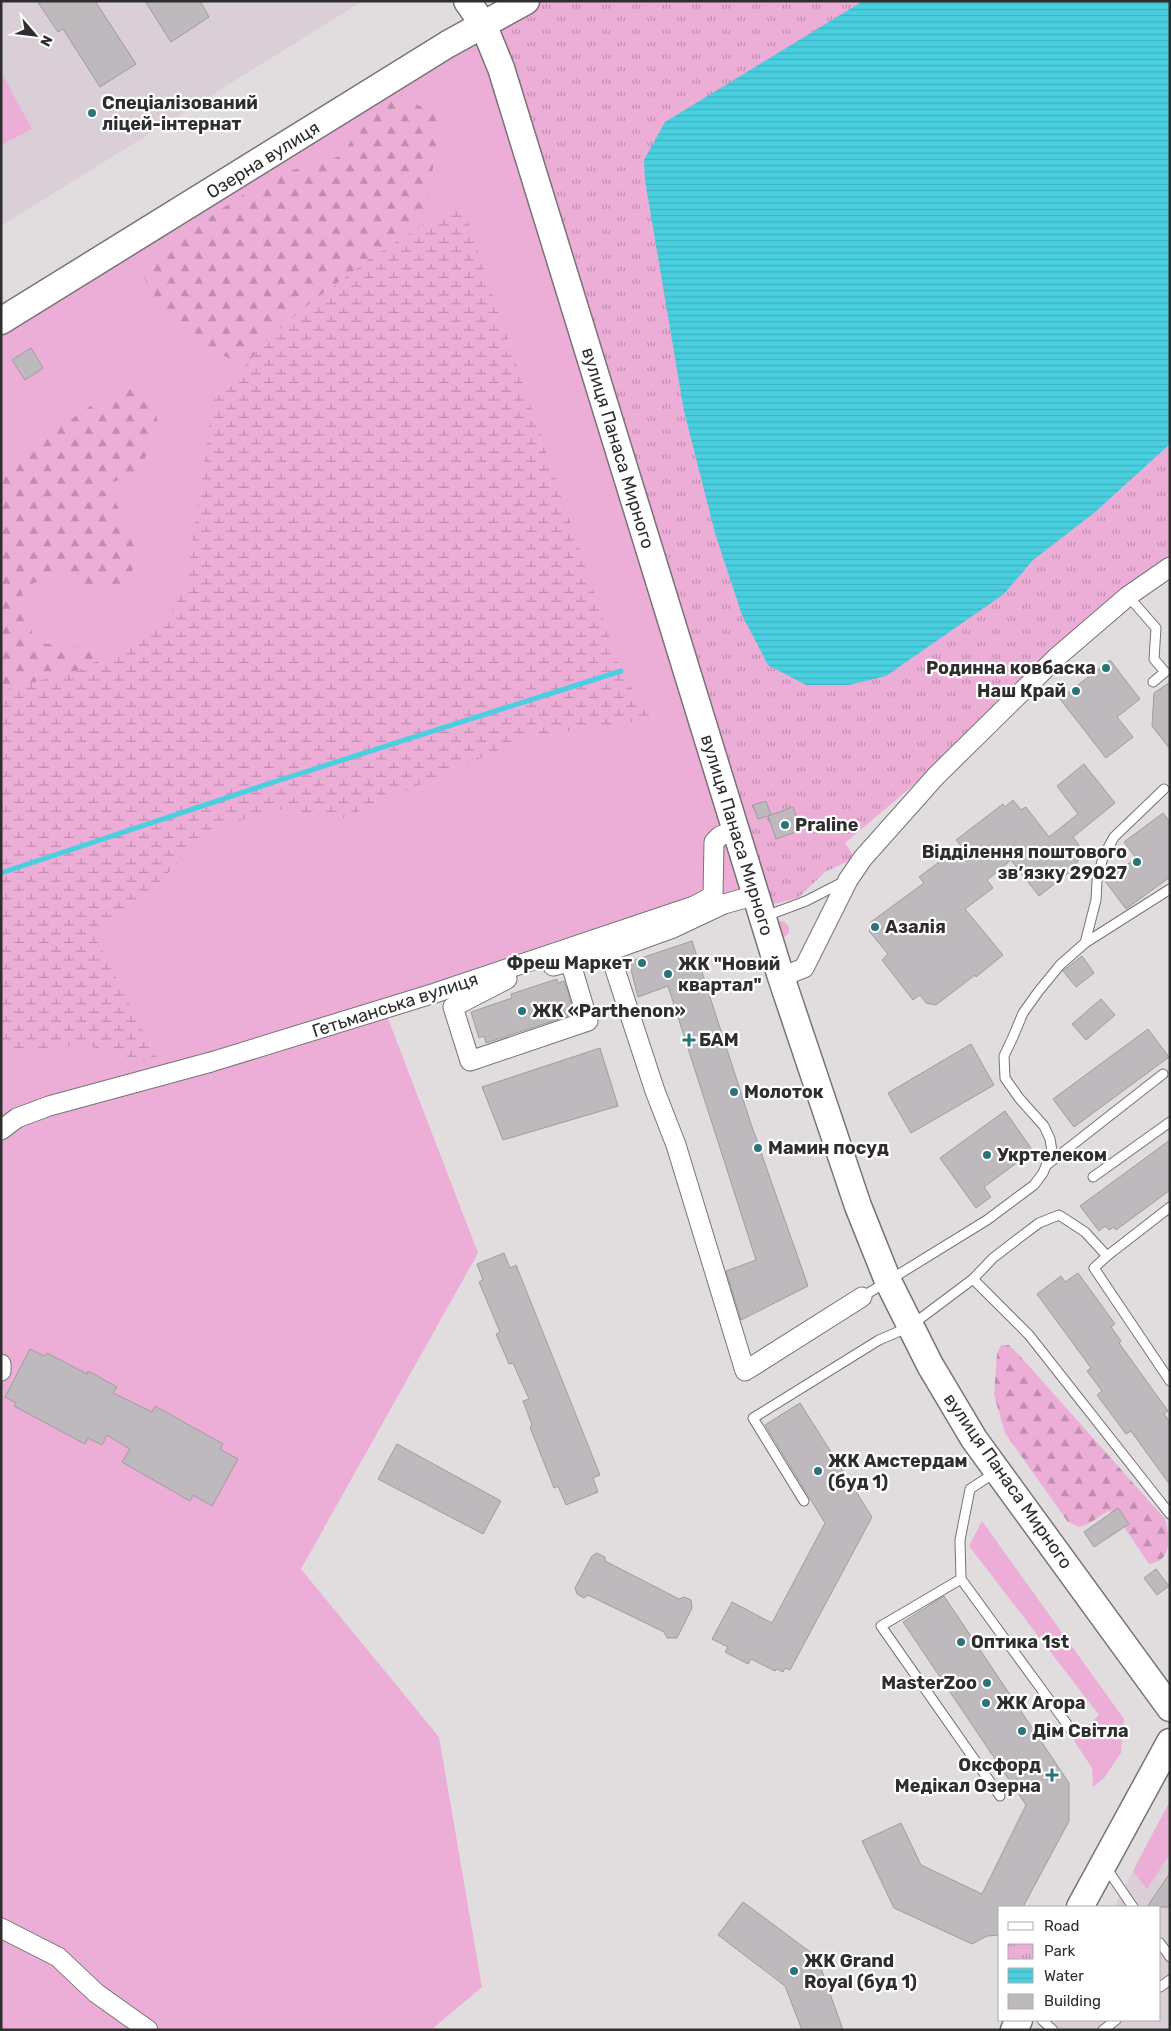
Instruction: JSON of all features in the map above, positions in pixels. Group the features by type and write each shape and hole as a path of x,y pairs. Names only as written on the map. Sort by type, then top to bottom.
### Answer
{"main road":[{"name":"вулиця Панаса Мирного","path":"467,1 483,24 501,68 781,977 858,1206 888,1281 910,1327 952,1402 997,1472 1158,1677 1170,1708"},
{"name":"Озерна вулиця","path":"1,321 483,24 526,1"},
{"path":"1081,1906 1170,1742"}],"street":[{"path":"781,977 804,968 848,880 864,858 936,776 1057,658 1128,596 1170,567"},
{"name":"Гетьманська вулиця","path":"1,1130 17,1118 48,1106 211,1062 435,993 694,906 713,896 714,842 720,836 736,830"},
{"path":"570,961 588,1021 470,1060 453,1007 515,975 609,951 673,928 724,904 759,906"},
{"path":"609,951 655,1091 676,1145 745,1371 862,1297"},
{"path":"1,1364 1,1371"},
{"path":"1,1928 58,1957 96,1993 148,2030"}],"lane":[{"path":"1128,596 1156,628 1154,659 1165,672 1153,682"},
{"path":"1085,944 1096,900 1097,881 1103,857 1114,837 1164,789"},
{"path":"759,906 806,901 848,880"},
{"path":"862,1297 987,1220 1034,1185 1048,1164 1052,1151 1050,1139 1044,1126 1019,1098 1005,1078 1004,1056 1024,1014 1038,992 1060,966 1085,944 1170,889"},
{"path":"1048,1164 1163,1074"},
{"path":"1094,1177 1170,1122"},
{"path":"1170,1207 1094,1268 1170,1381"},
{"path":"804,1502 752,1418 879,1340 910,1327 973,1278 993,1258 1039,1223 1059,1215 1085,1232 1107,1256"},
{"path":"973,1278 1029,1335 1170,1514"},
{"path":"997,1472 970,1489 960,1540 961,1579 1072,1731"},
{"path":"961,1579 881,1626 1000,1796"},
{"path":"1104,1864 1132,1906"},
{"path":"1161,1944 1170,1957"},
{"path":"1043,2021 1053,2030"},
{"path":"1103,2030 1115,2021"}],"shaded area":[{"name":"Спеціалізований ліцей-інтернат","path":"1,1 363,1 1,226"},
{"path":"1170,1801 1170,2030 1050,2030 1055,2021 1161,2021 1161,1906 1115,1906"}],"green space":[{"path":"542,1 1170,1 1170,558 1123,590 930,771 845,843 855,858 825,872 798,898 769,905 493,28"},
{"path":"479,36 746,890 382,1003 478,1253 301,1569 439,1737 482,1987 431,2030 1,2030 1,331"},
{"path":"1,72 32,129 1,145"},
{"path":"398,93 440,118 425,225 353,271 308,305 265,343 246,364 204,349 165,314 137,266 269,177 344,155 365,110"},
{"path":"461,201 621,671 652,719 529,737 341,819 276,809 207,831 144,899 94,934 161,1066 86,1045 1,1051 1,691 79,670 119,650 167,620 186,585 213,401 271,336 366,261"},
{"path":"132,378 156,399 157,421 140,473 98,487 114,499 139,551 125,593 87,585 54,574 21,589 35,643 119,650 79,670 1,691 1,467"},
{"path":"777,921 783,921 789,927 789,933 782,939"},
{"path":"1001,1345 1009,1345 1020,1356 1165,1519 1168,1541 1162,1559 1149,1564 1114,1512 1108,1511 1088,1524 1079,1527 1068,1522 1005,1433 994,1395 997,1353"},
{"path":"982,1521 1124,1719 1121,1753 1104,1778 1093,1787 1092,1768 1073,1739 1099,1715 969,1546"},
{"path":"1170,1801 1170,1854 1147,1889 1133,1871"}],"water":[{"path":"863,1 1170,1 1170,444 1094,513 1033,560 1004,594 886,676 849,685 806,685 768,665 742,615 715,533 684,411 645,180 644,160 665,122"}],"building":[{"path":"37,1 95,1 136,64 100,87 63,29 58,32"},
{"path":"145,1 200,1 209,17 171,42"},
{"path":"31,348 43,368 25,380 12,360"},
{"path":"1110,660 1140,699 1117,717 1133,737 1106,758 1060,699"},
{"path":"1170,682 1170,749 1152,726 1154,693"},
{"path":"1084,764 1115,803 1073,837 1084,852 1072,870 1039,896 1011,860 987,880 993,888 965,909 1003,955 936,1005 926,1003 920,995 913,1000 882,960 888,954 869,931 871,922 924,883 919,877 961,846 956,840 1003,804 1005,807 1013,800 1021,810 1026,807 1049,837 1078,814 1057,786"},
{"path":"766,801 771,815 758,819 753,805"},
{"name":"Praline","path":"793,807 801,830 776,839 768,816"},
{"path":"1163,813 1170,822 1170,877 1126,909 1105,881 1136,858 1124,842"},
{"path":"692,941 750,1121 808,1286 741,1320 726,1271 756,1260 668,986 638,997 629,962"},
{"path":"1082,956 1094,973 1076,987 1063,971"},
{"name":"ЖК «Parthenon»","path":"557,979 558,983 564,981 568,992 573,1011 567,1013 568,1016 486,1043 484,1036 479,1038 471,1012 512,998 511,994"},
{"path":"1101,999 1115,1015 1086,1040 1072,1024"},
{"path":"1148,1029 1169,1057 1074,1127 1053,1099"},
{"path":"971,1044 994,1085 911,1133 888,1093"},
{"path":"600,1048 618,1106 503,1140 482,1087"},
{"path":"1005,1111 1033,1151 984,1187 991,1197 976,1208 940,1158"},
{"path":"1170,1140 1170,1190 1116,1230 1114,1227 1109,1230 1105,1226 1099,1231 1080,1206"},
{"path":"504,1253 510,1268 516,1265 600,1475 593,1478 598,1492 566,1505 558,1486 554,1488 530,1427 532,1425 523,1401 529,1399 513,1363 509,1364 496,1334 500,1332 479,1282 483,1280 477,1264"},
{"path":"1078,1273 1115,1324 1111,1327 1121,1341 1119,1343 1168,1411 1164,1414 1170,1422 1170,1485 1131,1431 1126,1434 1097,1395 1102,1391 1087,1371 1091,1368 1037,1294 1061,1276 1065,1282"},
{"path":"30,1349 44,1356 47,1353 87,1374 88,1371 117,1387 113,1393 152,1412 155,1406 223,1444 220,1449 238,1459 212,1506 193,1495 190,1501 122,1462 130,1449 107,1435 102,1445 88,1438 85,1444 14,1406 16,1403 5,1397"},
{"path":"800,1403 872,1517 790,1670 785,1668 783,1672 777,1669 775,1671 751,1659 748,1664 725,1652 728,1647 712,1639 732,1602 772,1623 825,1523 765,1425"},
{"path":"397,1444 501,1501 483,1534 378,1479"},
{"path":"1118,1508 1129,1524 1094,1547 1084,1532"},
{"path":"597,1553 605,1557 605,1561 679,1599 684,1597 691,1600 692,1608 677,1638 667,1638 664,1632 588,1595 584,1598 577,1594 575,1588 592,1556"},
{"path":"1156,1569 1169,1586 1157,1595 1144,1578"},
{"name":"ЖК Агора","path":"944,1596 1069,1783 1069,1821 1024,1906 998,1906 998,1935 987,1936 972,1944 894,1908 862,1841 901,1823 921,1865 982,1894 1026,1805 903,1622"},
{"path":"1170,1873 1170,1907 1148,1906"},
{"name":"ЖК Grand Royal (буд 1)","path":"743,1902 817,1957 843,2030 802,2030 785,1986 718,1935"}],"waterway":[{"path":"1,873 283,779 621,671"}],"place":[{"name":"Спеціалізований ліцей-інтернат","path":"92,113"},
{"name":"Родинна ковбаска","path":"1106,668"},
{"name":"Наш Край","path":"1076,691"},
{"name":"Praline","path":"785,825"},
{"name":"Відділення поштового зв’язку 29027","path":"1137,862"},
{"name":"Азалія","path":"875,927"},
{"name":"Фреш Маркет","path":"642,963"},
{"name":"ЖК \"Новий квартал\"","path":"668,974"},
{"name":"ЖК «Parthenon»","path":"522,1011"},
{"name":"БАМ","path":"689,1040"},
{"name":"Молоток","path":"734,1092"},
{"name":"Мамин посуд","path":"758,1148"},
{"name":"Укртелеком","path":"987,1155"},
{"name":"ЖК Амстердам (буд 1)","path":"818,1471"},
{"name":"Оптика 1st","path":"961,1642"},
{"name":"MasterZoo","path":"987,1683"},
{"name":"ЖК Агора","path":"986,1703"},
{"name":"Дім Світла","path":"1022,1731"},
{"name":"Оксфорд Медікал Озерна","path":"1052,1775"},
{"name":"ЖК Grand Royal (буд 1)","path":"794,1971"}]}
